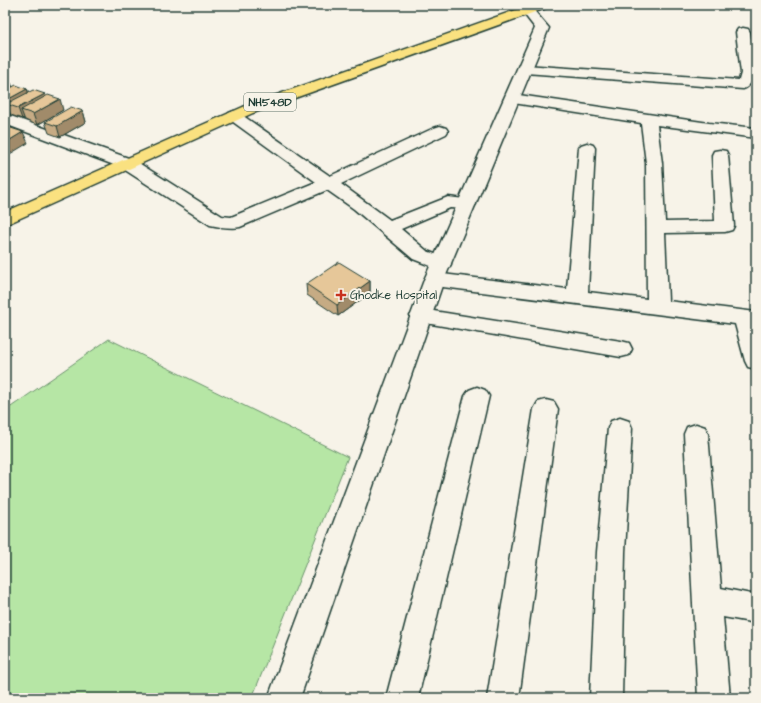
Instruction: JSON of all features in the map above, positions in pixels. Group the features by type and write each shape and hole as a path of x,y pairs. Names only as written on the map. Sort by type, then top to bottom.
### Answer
{"highway":[{"name":"NH548D","path":"5,219 234,116 534,8"}],"street":[{"path":"284,698 421,316 438,272 542,28 534,8"},
{"path":"525,69 743,85 748,81 743,32"},
{"path":"512,99 756,133"},
{"path":"234,116 327,184 360,206 420,255 438,272 577,297 750,318 756,361"},
{"path":"648,118 654,163 658,307"},
{"path":"5,119 128,164 217,221 233,223 327,184 440,131"},
{"path":"577,297 587,148"},
{"path":"656,228 725,226 720,155"},
{"path":"388,228 448,202 467,204"},
{"path":"421,316 621,349"},
{"path":"402,698 477,396"},
{"path":"503,698 546,409"},
{"path":"606,698 611,552 620,428"},
{"path":"696,434 714,698"},
{"path":"708,600 756,609"}],"green space":[{"path":"109,339 348,457 252,698 5,698 5,411"}],"building":[{"path":"5,81 11,83 5,86"},
{"path":"16,85 27,89 5,101 5,91"},
{"path":"33,90 45,94 18,108 6,104"},
{"path":"48,95 60,99 33,114 21,110"},
{"path":"71,107 83,111 57,126 45,122"},
{"path":"5,126 23,132 5,143"},
{"path":"339,262 370,281 337,305 306,284"}],"place":[{"name":"Ghodke Hospital","path":"341,295"}]}
